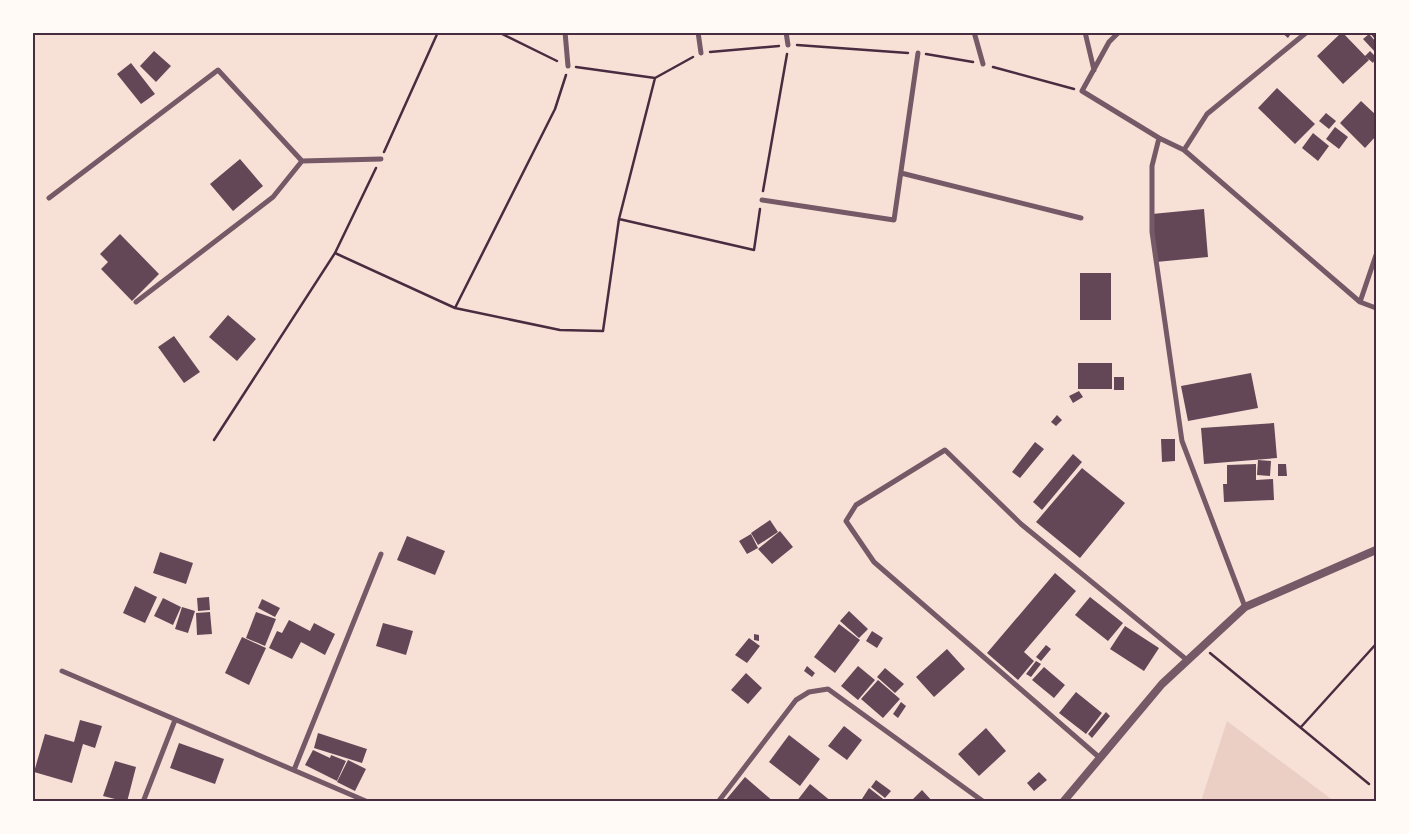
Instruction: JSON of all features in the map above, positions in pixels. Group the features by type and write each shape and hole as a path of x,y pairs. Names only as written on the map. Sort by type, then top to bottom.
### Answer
{"street":[{"path":"565,32 568,66"},
{"path":"698,32 700,53"},
{"path":"786,32 788,45"},
{"path":"974,32 983,64"},
{"path":"1085,32 1094,70"},
{"path":"1118,32 1109,42 1082,91 1159,138 1184,150 1360,302 1376,308"},
{"path":"1184,150 1208,114 1307,32"},
{"path":"762,200 894,220 918,53"},
{"path":"48,198 218,70 302,161 381,159"},
{"path":"1159,138 1152,166 1152,232 1182,441 1245,607"},
{"path":"136,302 273,197 302,161"},
{"path":"901,173 1081,218"},
{"path":"1360,302 1376,255"},
{"path":"1100,758 874,562 846,521 856,505 945,450 1021,524 1187,660"},
{"path":"1063,802 1162,684 1201,645 1245,607 1376,550"},
{"path":"294,770 381,554"},
{"path":"62,671 368,802"},
{"path":"718,802 796,700 809,692 828,689 984,802"},
{"path":"142,802 175,720"}],"path":[{"path":"214,440 335,253 381,159 438,32"},
{"path":"498,32 568,66 656,78 700,53 788,45 918,53 983,64 1082,91"},
{"path":"619,220 754,250 788,45"},
{"path":"455,308 555,109 568,66"},
{"path":"335,253 455,308 560,330 603,331 619,220 656,78"},
{"path":"1301,728 1376,644"},
{"path":"1201,645 1369,784"}],"shaded area":[{"path":"1227,721 1334,801 1201,801"}],"building":[{"path":"1281,32 1292,32 1288,38"},
{"path":"1342,32 1369,60 1343,84 1317,56"},
{"path":"1369,32 1376,32 1376,36 1374,38"},
{"path":"1369,34 1376,42 1376,53 1363,39"},
{"path":"154,51 171,66 156,82 140,66"},
{"path":"1370,51 1376,57 1373,63 1365,56"},
{"path":"131,63 155,94 141,104 117,74"},
{"path":"1277,88 1315,124 1295,144 1258,108"},
{"path":"1361,101 1376,115 1376,136 1365,148 1340,123"},
{"path":"1326,113 1336,121 1329,129 1319,121"},
{"path":"1335,127 1348,137 1339,149 1326,139"},
{"path":"1313,133 1329,146 1318,161 1302,148"},
{"path":"240,159 263,186 233,211 210,184"},
{"path":"1204,209 1208,257 1156,262 1152,214"},
{"path":"120,234 159,274 132,301 101,269 108,262 100,254"},
{"path":"1080,273 1111,273 1111,320 1080,320"},
{"path":"228,315 256,339 237,361 209,337"},
{"path":"174,336 200,372 184,383 158,347"},
{"path":"1078,363 1112,363 1112,389 1078,389"},
{"path":"1251,373 1258,408 1188,421 1181,386"},
{"path":"1114,377 1124,377 1124,390 1114,390"},
{"path":"1079,391 1083,397 1073,403 1069,396"},
{"path":"1057,415 1062,420 1056,426 1051,422"},
{"path":"1274,423 1277,458 1204,464 1201,428"},
{"path":"1161,439 1175,439 1175,461 1162,462"},
{"path":"1035,442 1044,449 1020,478 1012,472"},
{"path":"1073,454 1082,462 1042,510 1033,502"},
{"path":"1258,460 1271,461 1270,476 1257,475"},
{"path":"1256,464 1256,480 1273,479 1274,500 1224,502 1223,484 1227,484 1227,465"},
{"path":"1278,464 1286,464 1287,476 1278,476"},
{"path":"1082,468 1125,503 1080,558 1036,522"},
{"path":"770,520 778,532 758,545 751,533"},
{"path":"780,531 793,547 772,564 758,549"},
{"path":"751,534 758,548 747,554 739,541"},
{"path":"407,536 445,551 435,575 397,560"},
{"path":"160,552 193,563 186,584 153,573"},
{"path":"1055,573 1076,591 1024,652 1034,661 1018,680 987,653"},
{"path":"135,586 157,597 145,623 123,613"},
{"path":"209,597 210,610 198,611 197,598"},
{"path":"1090,597 1123,623 1108,641 1075,615"},
{"path":"163,598 181,607 173,625 154,616"},
{"path":"262,599 280,608 275,617 258,608"},
{"path":"182,607 195,611 188,633 175,629"},
{"path":"849,611 868,629 859,638 840,621"},
{"path":"210,612 212,634 197,635 196,613"},
{"path":"256,612 276,619 265,646 246,638"},
{"path":"289,620 310,631 314,623 335,634 325,655 301,642 292,659 269,648 277,631 282,633"},
{"path":"383,623 413,631 406,655 376,646"},
{"path":"839,624 860,640 835,673 814,657"},
{"path":"1125,626 1159,648 1144,671 1110,649"},
{"path":"872,631 883,638 877,648 866,641"},
{"path":"754,634 759,635 759,641 754,640"},
{"path":"242,637 266,648 249,685 225,673"},
{"path":"749,638 760,646 747,663 735,655"},
{"path":"1046,645 1051,649 1041,661 1036,657"},
{"path":"947,649 965,669 934,697 916,677"},
{"path":"1036,661 1041,664 1031,677 1026,674"},
{"path":"807,666 815,673 812,677 804,671"},
{"path":"858,666 875,680 858,700 841,686"},
{"path":"1044,667 1065,685 1054,698 1032,680"},
{"path":"885,668 904,684 895,693 877,677"},
{"path":"746,673 762,688 748,704 731,690"},
{"path":"878,680 900,699 883,718 861,699"},
{"path":"1076,692 1102,713 1086,734 1059,713"},
{"path":"901,702 906,706 898,718 893,714"},
{"path":"1106,712 1110,716 1092,738 1088,734"},
{"path":"80,720 102,726 95,748 83,744 72,783 34,772 45,734 74,742"},
{"path":"844,726 862,740 847,760 828,746"},
{"path":"986,728 1006,751 979,776 958,754"},
{"path":"318,733 367,749 362,763 314,748"},
{"path":"789,735 820,759 800,786 769,762"},
{"path":"179,743 224,759 215,784 170,768"},
{"path":"313,750 330,758 331,755 346,761 337,781 305,765"},
{"path":"348,760 366,769 355,791 337,782"},
{"path":"115,761 136,767 127,802 103,796"},
{"path":"1039,772 1047,780 1034,791 1027,783"},
{"path":"745,777 774,802 724,802"},
{"path":"876,780 891,791 885,798 871,787"},
{"path":"810,784 832,802 796,802"},
{"path":"869,788 887,802 860,802"},
{"path":"922,790 933,802 910,802"}]}
